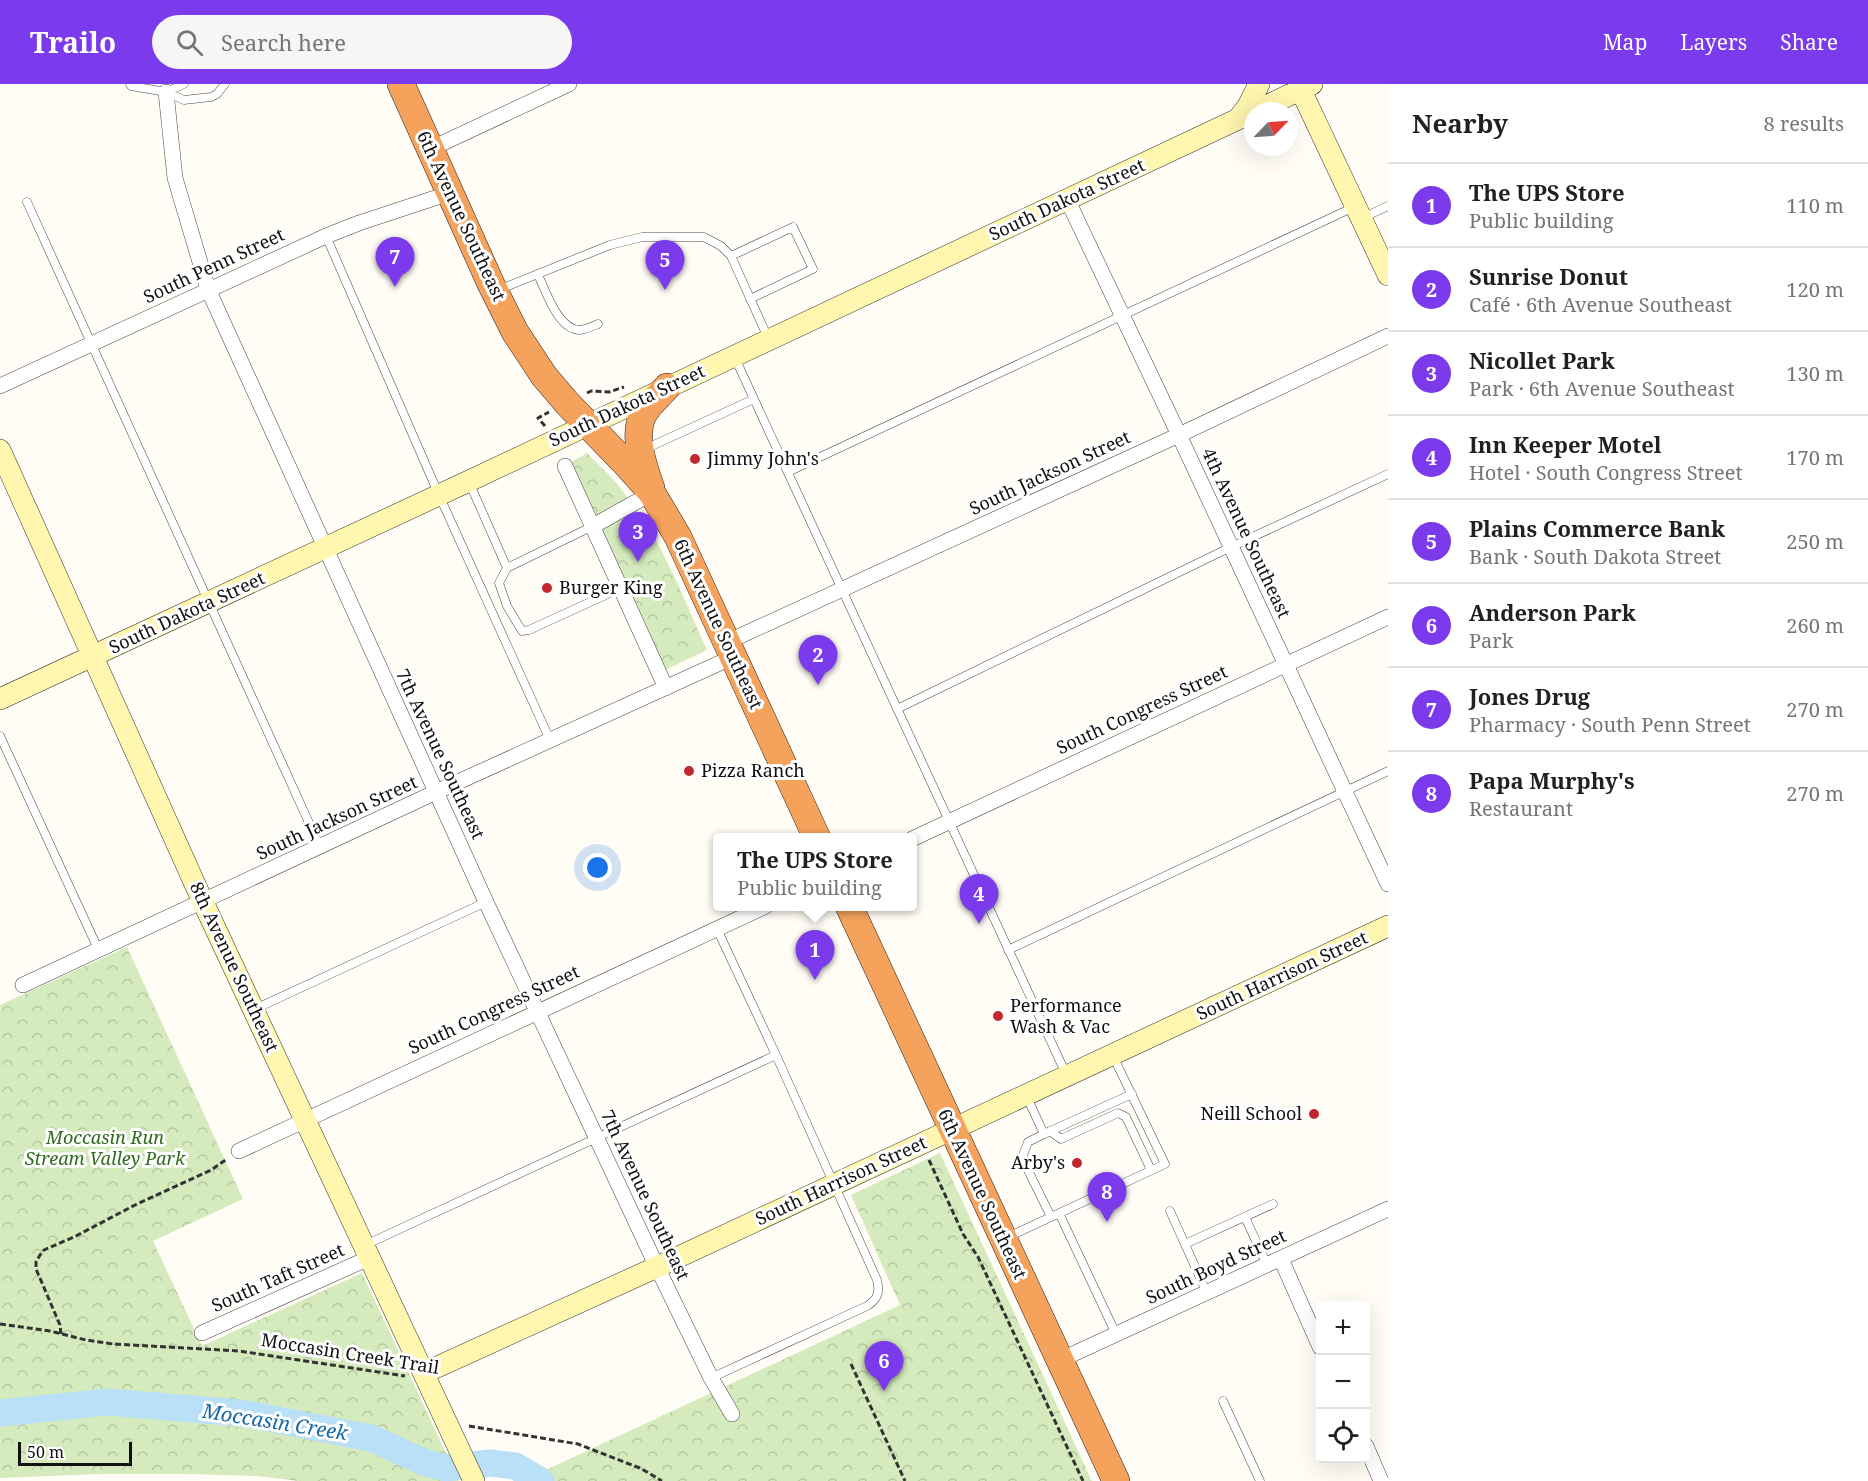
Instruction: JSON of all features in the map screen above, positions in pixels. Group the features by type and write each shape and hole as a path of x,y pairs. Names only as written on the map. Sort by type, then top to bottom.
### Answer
{"highway":[{"name":"6th Avenue Southeast","path":"401,84 515,332 544,376 652,494 678,537 815,833"},
{"path":"652,494 643,466 639,439 642,417 667,387"},
{"name":"6th Avenue Southeast","path":"851,911 1116,1481"}],"street":[{"path":"1250,102 1259,84"},
{"path":"430,149 566,85"},
{"path":"1303,86 1388,275"},
{"name":"South Dakota Street","path":"1272,102 1303,86"},
{"name":"7th Avenue Southeast","path":"157,89 175,178 208,289 486,902 657,1267 711,1378 732,1414"},
{"name":"South Dakota Street","path":"0,699 1244,116"},
{"name":"South Penn Street","path":"0,386 326,236 450,193"},
{"name":"4th Avenue Southeast","path":"1067,199 1388,884"},
{"name":"South Jackson Street","path":"23,986 436,792 666,688 730,649 843,589 1388,336"},
{"name":"8th Avenue Southeast","path":"0,450 203,902 304,1120 425,1376 460,1431 474,1481"},
{"path":"565,466 666,688"},
{"path":"593,526 652,494"},
{"name":"South Congress Street","path":"917,837 1388,617"},
{"name":"South Congress Street","path":"239,1151 755,911"},
{"name":"South Harrison Street","path":"425,1376 1388,926"},
{"name":"South Boyd Street","path":"1060,1360 1388,1209"},
{"name":"South Taft Street","path":"202,1333 366,1251"},
{"path":"1274,1262 1316,1340"},
{"path":"1370,1457 1381,1481"}],"lane":[{"path":"130,84 157,89 184,100 211,97 217,94 225,84"},
{"path":"157,89 184,84"},
{"path":"27,202 320,847"},
{"path":"788,472 1122,316 1359,212 1388,206"},
{"path":"731,256 793,227 813,269 750,299"},
{"path":"326,236 439,495 550,740"},
{"path":"495,291 610,245 642,237 704,237 721,246 731,256 769,340"},
{"path":"538,275 560,320 567,327 580,330 598,324"},
{"path":"734,356 1067,1075"},
{"path":"641,451 754,399"},
{"path":"897,709 1231,547 1388,474"},
{"path":"469,481 507,568"},
{"path":"593,526 507,568 499,583 507,606 522,632 621,588"},
{"path":"0,736 99,951"},
{"path":"1008,950 1388,771"},
{"path":"254,1010 486,902"},
{"path":"711,1378 867,1306 876,1300 879,1289 776,1055 717,929"},
{"path":"1004,1239 1165,1164 1112,1054"},
{"path":"366,1251 597,1137 776,1055"},
{"path":"1026,1094 1047,1133 1062,1139 1118,1113 1126,1117 1151,1170"},
{"path":"1116,1334 1055,1215 1022,1158 1028,1142 1132,1094"},
{"path":"1185,1244 1274,1204"},
{"path":"1170,1211 1207,1293"},
{"path":"1245,1216 1274,1262"},
{"path":"1223,1401 1260,1481"}],"path":[{"path":"61,1334 60,1325 36,1269 36,1262 44,1250 210,1170 239,1151"},
{"path":"928,1159 963,1234 978,1257 1083,1481"},
{"name":"Moccasin Creek Trail","path":"0,1324 113,1344 239,1351 425,1376"},
{"path":"851,1364 905,1481"},
{"path":"460,1431 578,1444 642,1469 662,1481"}],"green space":[{"path":"587,453 621,488 650,530 671,569 707,650 659,673 565,466"},
{"name":"Moccasin Run Stream Valley Park","path":"127,947 243,1199 153,1241 202,1346 362,1273 459,1481 298,1481 257,1476 190,1474 100,1474 0,1478 0,1005"},
{"path":"940,1153 1092,1481 541,1481 533,1476 900,1305 851,1195"}],"waterway":[{"name":"Moccasin Creek","path":"0,1413 107,1402 241,1413 371,1438 426,1463 446,1468 490,1463 515,1466 541,1481"}],"place":[{"name":"Jones Drug","path":"395,287"},
{"name":"Plains Commerce Bank","path":"665,290"},
{"name":"Jimmy John's","path":"695,459"},
{"name":"Nicollet Park","path":"638,562"},
{"name":"Burger King","path":"547,588"},
{"name":"Sunrise Donut","path":"818,685"},
{"name":"Pizza Ranch","path":"689,771"},
{"name":"Inn Keeper Motel","path":"979,924"},
{"name":"The UPS Store","path":"815,980"},
{"name":"Performance Wash & Vac","path":"998,1016"},
{"name":"Neill School","path":"1314,1114"},
{"name":"Arby's","path":"1077,1163"},
{"name":"Papa Murphy's","path":"1107,1222"},
{"name":"Anderson Park","path":"884,1391"}]}
